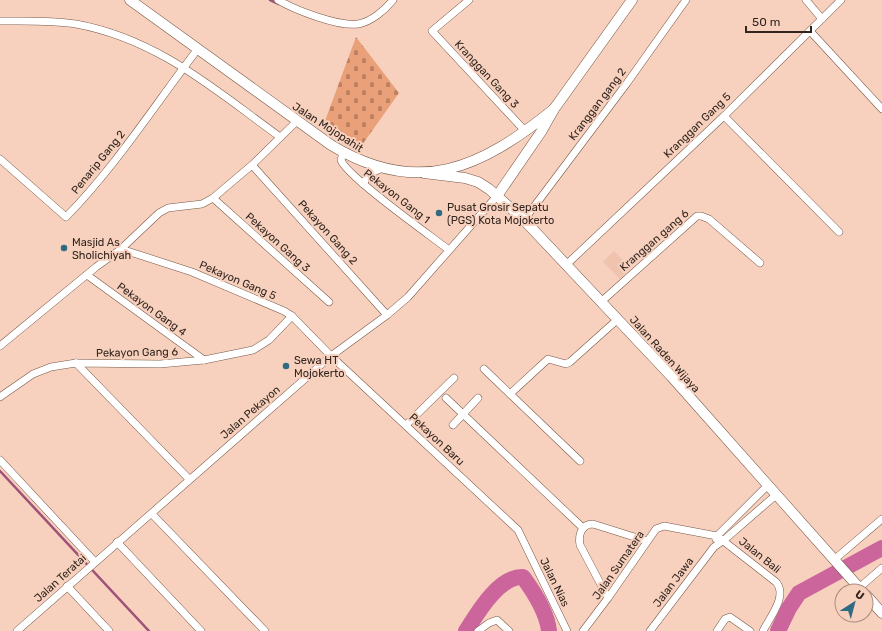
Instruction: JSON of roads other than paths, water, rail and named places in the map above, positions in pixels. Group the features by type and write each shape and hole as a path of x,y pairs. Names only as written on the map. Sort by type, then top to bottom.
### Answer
{"main road":[{"name":"Jalan Mojopahit","path":"130,0 296,122 352,159 380,169 404,173 424,173 468,164 496,150 526,132 554,109"},
{"name":"Jalan Mojopahit","path":"498,196 541,132 554,109 632,0"},
{"name":"Jalan Raden Wijaya","path":"424,173 465,178 478,182 498,196 524,220 602,301 671,376 767,486 855,583"},
{"name":"Jalan Raden Wijaya","path":"874,604 882,613"}],"street":[{"path":"278,0 317,17 351,25 367,21 387,7 393,0"},
{"name":"Kranggan gang 2","path":"524,220 628,83 686,0"},
{"path":"806,0 822,19"},
{"name":"Kranggan Gang 5","path":"566,265 724,116 841,0"},
{"name":"Kranggan Gang 3","path":"466,1 432,31 526,132"},
{"path":"0,21 32,21 75,24 120,36 154,50 184,67 280,138"},
{"path":"810,30 882,109"},
{"name":"Penarip Gang 2","path":"0,159 66,217 91,191 116,160 197,50"},
{"path":"724,116 839,232"},
{"path":"0,346 121,249 164,210 202,204 213,198 252,165 296,122"},
{"name":"Pekayon Gang 1","path":"343,153 341,160 344,167 363,184 450,250"},
{"name":"Pekayon Gang 2","path":"252,165 387,315"},
{"path":"363,184 369,174 380,169"},
{"name":"Jalan Pekayon","path":"118,542 332,356 387,315 416,288 498,196"},
{"name":"Pekayon Gang 3","path":"213,198 329,302"},
{"name":"Kranggan gang 6","path":"602,301 697,216 709,219 760,262"},
{"name":"Pekayon Gang 5","path":"121,249 192,272 284,311 292,316 332,356"},
{"name":"Pekayon Gang 4","path":"87,275 204,360"},
{"name":"Pekayon Gang 6","path":"0,396 42,369 76,363 160,364 204,360 258,348 269,340 292,316"},
{"path":"510,394 548,359 566,364 570,362 618,319"},
{"name":"Pekayon Baru","path":"332,356 509,521 518,530 524,542"},
{"path":"76,363 188,480"},
{"path":"484,369 580,461"},
{"path":"406,425 454,378"},
{"path":"446,398 583,528"},
{"path":"453,425 478,398"},
{"path":"0,460 93,563"},
{"name":"Jalan Jawa","path":"714,547 717,536 767,486"},
{"name":"Jalan Jawa","path":"650,631 714,547 776,495"},
{"path":"152,514 265,631"},
{"path":"837,562 882,519"},
{"path":"608,598 580,544 579,536 583,528 588,524 593,524 647,541"},
{"name":"Jalan Sumatera","path":"583,631 656,529 664,526 717,536 724,540"},
{"name":"Jalan Bali","path":"724,540 776,582 781,589 781,596 763,631"},
{"path":"118,542 201,631"},
{"name":"Jalan Teratai","path":"17,631 118,542"},
{"name":"Jalan Nias","path":"524,542 567,631"},
{"path":"868,583 882,568"},
{"path":"68,586 108,631"},
{"path":"717,631 725,619 732,617 750,631"},
{"path":"478,631 489,623 497,620 509,631"}],"waterway":[{"path":"270,0 279,4"},
{"path":"0,471 149,631"},
{"path":"778,631 789,608 799,593 882,548"},
{"path":"466,631 490,596 506,582 514,578 523,577 536,596 543,610 549,631"}],"place":[{"name":"Pusat Grosir Sepatu (PGS) Kota Mojokerto","path":"439,213"},
{"name":"Masjid As Sholichiyah","path":"64,248"},
{"name":"Sewa HT Mojokerto","path":"286,366"}]}
